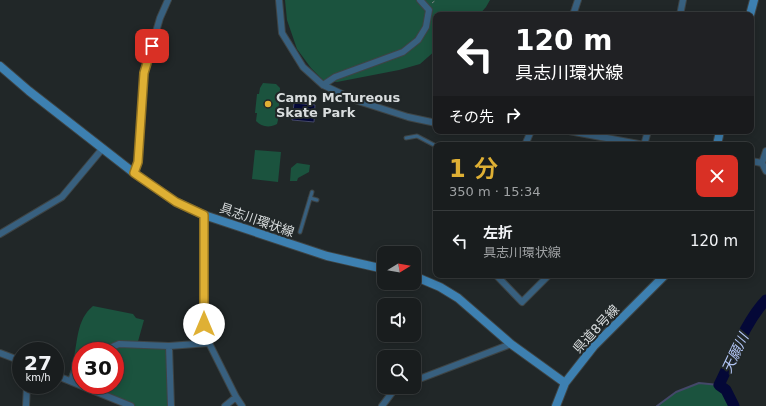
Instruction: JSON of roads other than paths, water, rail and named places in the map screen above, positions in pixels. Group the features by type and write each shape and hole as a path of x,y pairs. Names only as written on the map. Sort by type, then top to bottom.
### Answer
{"main road":[{"path":"751,12 754,0"},
{"name":"具志川環状線","path":"0,66 29,91 134,173 176,202 204,215 327,256 377,267"},
{"name":"県道8号線","path":"556,406 565,383 594,346 662,278"},
{"path":"421,279 440,287 458,298 511,344 565,383"}],"street":[{"path":"134,173 138,162 144,73 160,18 168,0"},
{"path":"279,0 282,33 303,67 323,85 355,100 408,117 433,122"},
{"path":"323,85 335,77 403,52 418,40 426,27 429,10 420,0"},
{"path":"574,12 578,0"},
{"path":"681,12 683,0"},
{"path":"585,134 628,142"},
{"path":"0,234 62,197 103,148"},
{"path":"766,151 762,163 766,171"},
{"path":"754,162 762,163"},
{"path":"204,215 204,324 209,343 242,406"},
{"path":"499,278 522,302 546,278"},
{"path":"124,344 169,346 209,343"},
{"path":"421,378 511,344"},
{"path":"169,346 171,406"},
{"path":"0,353 12,358"},
{"path":"64,379 131,406"},
{"path":"26,406 27,394"},
{"path":"382,406 391,394"},
{"path":"225,406 236,397"}],"lane":[{"path":"406,138 417,136 433,144"},
{"path":"300,232 312,192"},
{"path":"310,198 317,200"}],"waterway":[{"name":"天願川","path":"734,406 726,390 719,385 746,329 766,300"},
{"path":"657,406 676,392 699,383 719,385"}],"place":[{"name":"Camp McTureous Skate Park","path":"268,104"}]}
